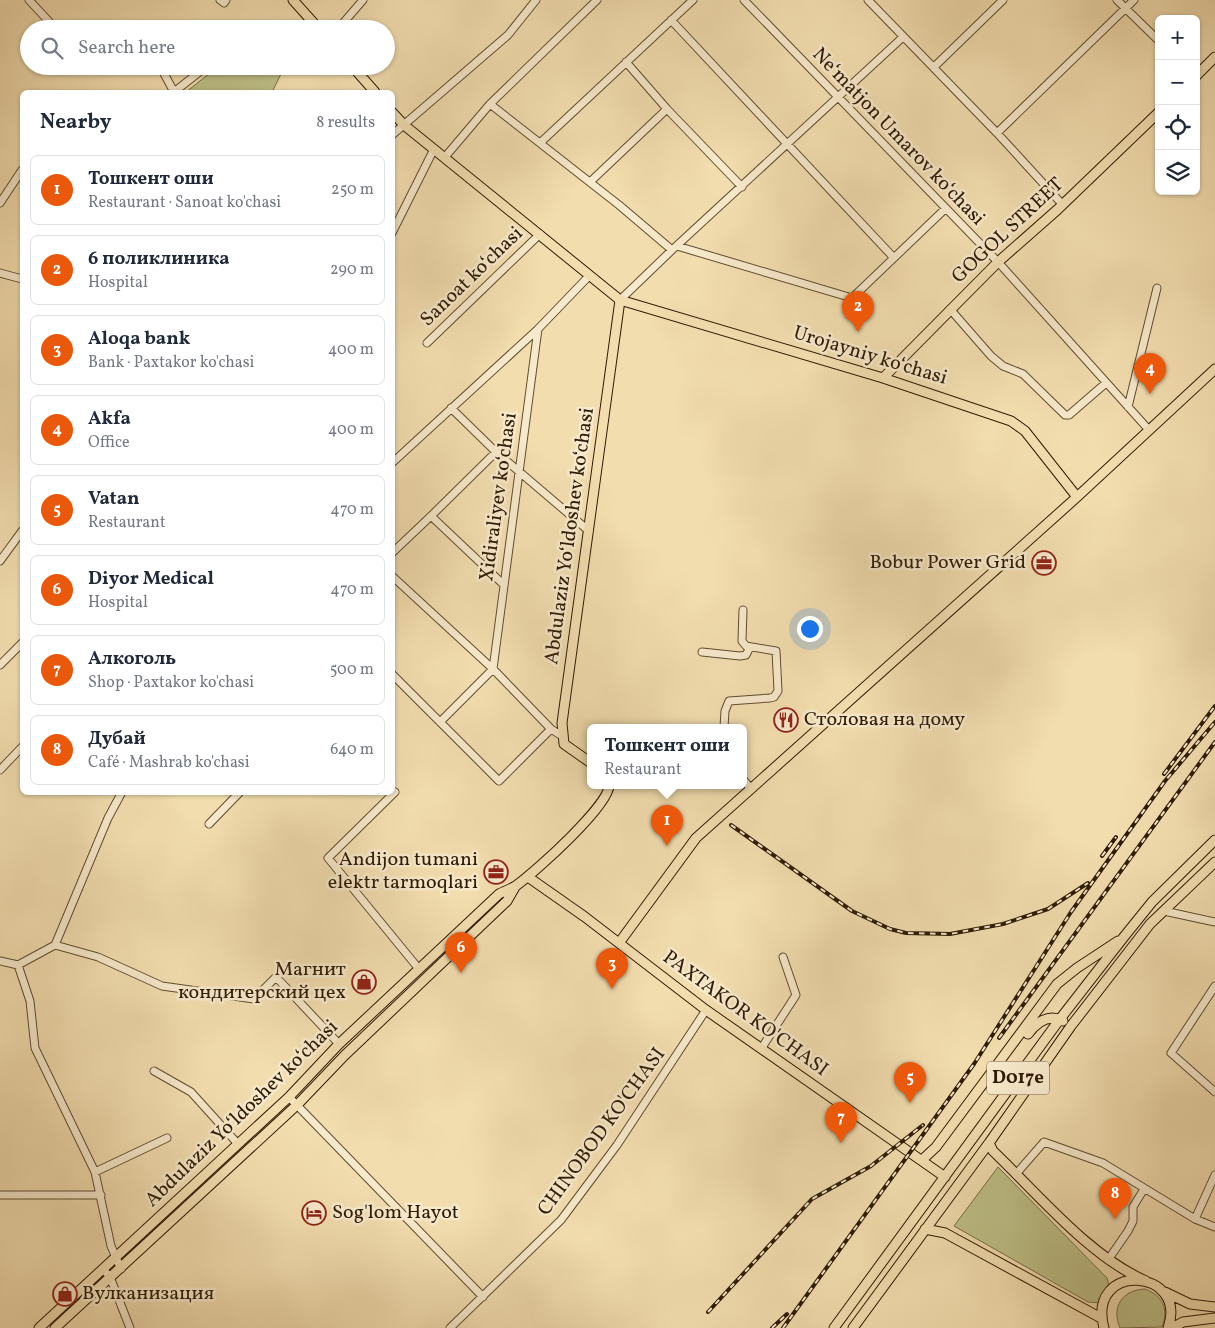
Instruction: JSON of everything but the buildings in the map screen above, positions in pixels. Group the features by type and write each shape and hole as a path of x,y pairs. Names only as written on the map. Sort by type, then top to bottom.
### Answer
{"main road":[{"path":"293,0 310,20"},
{"path":"1200,72 1215,57"},
{"path":"360,75 373,90"},
{"path":"395,115 434,150 446,157 620,300"},
{"name":"GOGOL STREET","path":"883,378 998,262 1155,116"},
{"name":"Urоjayniy koʻchasi","path":"620,300 883,378 1010,421 1025,431 1077,497"},
{"name":"Abdulaziz Yoʻldoshev koʻchasi","path":"562,736 562,723 620,300"},
{"path":"619,943 696,838 1077,497 1215,369"},
{"path":"562,736 564,744 587,760"},
{"name":"Abdulaziz Yoʻldoshev koʻchasi","path":"38,1328 289,1097 339,1044 499,894 515,887 528,877 578,829 606,797 608,789"},
{"name":"D017e","path":"834,1328 1060,1019 1123,938 1152,902 1215,840"},
{"name":"D017e","path":"853,1328 1072,1026 1150,924 1215,862"},
{"name":"PAXTAKOR KO'CHASI","path":"528,877 619,943 706,1010 945,1177"},
{"name":"Abdulaziz Yoʻldoshev koʻchasi","path":"55,1328 298,1104 345,1054 507,901 515,887"},
{"path":"922,1160 936,1147 1057,984 1077,968 1123,938"},
{"path":"404,983 412,991"},
{"path":"922,1160 937,1155 1034,1026 1050,1018 1060,1019 1072,1026"},
{"path":"989,1143 993,1151 1016,1174 1108,1260 1128,1273 1190,1304 1215,1307"},
{"path":"925,1229 945,1232 1101,1318"},
{"path":"1104,1328 1101,1318 1102,1307 1106,1296 1113,1288 1123,1282 1134,1279 1146,1281"},
{"path":"1160,1289 1167,1298 1171,1309 1168,1328"},
{"path":"1172,1328 1183,1322 1215,1318"}],"street":[{"path":"29,0 48,20"},
{"path":"220,0 224,3 226,0"},
{"path":"346,20 363,0"},
{"path":"395,132 508,35 536,0"},
{"path":"446,157 490,104 597,0"},
{"path":"540,143 693,0"},
{"name":"Neʻmatjon Umarov koʻchasi","path":"744,0 998,262 1149,430"},
{"path":"868,0 997,132 1062,204"},
{"path":"934,67 1003,0"},
{"path":"1116,0 1155,37"},
{"path":"997,132 1134,0"},
{"path":"671,20 894,258"},
{"path":"620,300 903,37"},
{"path":"626,62 666,109 742,187"},
{"path":"165,75 173,90"},
{"path":"177,90 196,75"},
{"path":"490,104 674,248 851,298 946,209"},
{"path":"590,182 666,109"},
{"path":"395,227 434,150"},
{"path":"0,204 20,173"},
{"name":"Sanoat koʻchasi","path":"426,343 540,234"},
{"path":"0,273 20,278"},
{"path":"395,460 538,329 589,276"},
{"path":"1128,407 1157,288"},
{"path":"950,310 991,356 1003,366 1023,374 1065,415 1069,415 1106,382"},
{"name":"Xidiraliyev koʻchasi","path":"493,668 538,329"},
{"path":"451,408 496,452 589,531"},
{"path":"395,551 496,452"},
{"path":"431,516 504,586"},
{"path":"0,562 20,534"},
{"path":"395,579 493,668 551,729 562,736"},
{"path":"724,724 725,711 730,701 770,698 774,697 778,691 776,651 750,647 742,641 743,610"},
{"path":"0,665 20,645"},
{"path":"702,652 740,656 746,655 750,647"},
{"path":"441,721 493,668"},
{"path":"395,677 499,781 551,729"},
{"path":"0,770 20,749"},
{"path":"747,784 751,789"},
{"path":"0,961 18,965 55,945 108,818 120,795"},
{"path":"209,824 237,795"},
{"path":"392,795 328,858 419,969"},
{"path":"1164,910 1215,922"},
{"path":"55,945 98,957 162,986 254,999 276,977 339,1044"},
{"path":"761,1049 796,995 783,958"},
{"path":"18,965 30,1001 35,1048 95,1172 111,1246 121,1269"},
{"path":"1215,986 1172,1052 1215,1092"},
{"name":"CHINOBOD KO'CHASI","path":"450,1328 561,1220 618,1144 706,1010"},
{"path":"154,1071 191,1092 238,1144"},
{"path":"289,1097 298,1104 483,1297"},
{"path":"95,1172 167,1138"},
{"path":"1016,1174 1044,1142 1103,1163 1195,1220 1215,1227"},
{"path":"1195,1220 1215,1175"},
{"path":"1108,1260 1128,1231 1133,1221 1133,1207 1144,1189"},
{"path":"0,1195 101,1195"},
{"path":"103,1269 110,1278 130,1328"}],"green space":[{"path":"208,75 280,75 273,90 189,90"},
{"path":"998,1167 1107,1278 1110,1289 1100,1303 1088,1302 954,1226"},
{"path":"1145,1289 1156,1295 1163,1304 1165,1314 1162,1327 1120,1328 1117,1313 1120,1301 1130,1293"}],"railway":[{"path":"1164,774 1215,706"},
{"path":"783,1328 974,1064 1071,912 1165,781 1215,722"},
{"path":"999,1038 1215,742"},
{"path":"731,825 852,911 890,929 906,933 950,934 1003,924 1048,909 1088,883"},
{"path":"1102,856 1116,837"},
{"path":"708,1312 812,1199 871,1166 923,1125"},
{"path":"772,1328 787,1314"}],"place":[{"name":"6 поликлиника","path":"858,332"},
{"name":"Akfa","path":"1150,394"},
{"name":"Bobur Power Grid","path":"1044,563"},
{"name":"Столовая на дому","path":"786,720"},
{"name":"Тошкент оши","path":"667,846"},
{"name":"Andijon tumani elektr tarmoqlari","path":"496,872"},
{"name":"Diyor Medical","path":"461,973"},
{"name":"Магнит кондитерский цех","path":"364,982"},
{"name":"Aloqa bank","path":"612,989"},
{"name":"Vatan","path":"910,1103"},
{"name":"Алкоголь","path":"841,1143"},
{"name":"Sog'lom Hayot","path":"314,1213"},
{"name":"Дубай","path":"1115,1219"},
{"name":"Вулканизация","path":"65,1294"}]}
